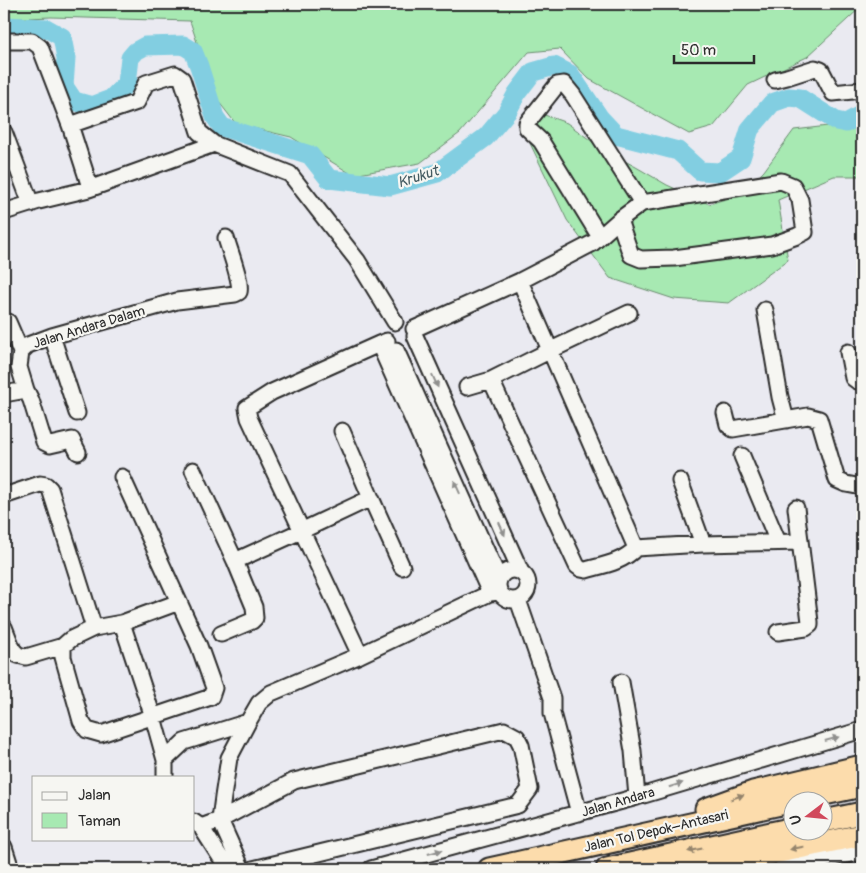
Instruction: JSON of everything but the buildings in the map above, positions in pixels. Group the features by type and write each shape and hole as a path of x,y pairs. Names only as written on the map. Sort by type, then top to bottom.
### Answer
{"highway":[{"path":"626,838 753,792 862,766"},
{"name":"Jalan Tol Depok–Antasari","path":"834,792 862,786"},
{"name":"Jalan Tol Depok–Antasari","path":"489,869 784,803"},
{"path":"834,819 862,813"},
{"name":"Jalan Tol Depok–Antasari","path":"607,869 784,830"},
{"path":"675,869 731,862 862,835"}],"street":[{"path":"4,40 32,40 40,47 70,124 89,189"},
{"path":"775,80 818,68 821,70 833,93 862,90"},
{"path":"70,124 138,102 146,83 175,74 182,79 199,132 214,144 290,174 357,260 395,322"},
{"path":"600,237 541,141 527,128 527,123 556,85 564,84 573,95 642,203"},
{"path":"4,132 31,204"},
{"path":"4,212 89,189 214,144"},
{"path":"414,333 593,243 619,220 642,203 781,181 793,186 800,200 805,232 772,245 674,258 641,259 632,255 619,220"},
{"name":"Jalan Andara Dalam","path":"78,452 72,440 50,445 44,442 19,367 21,352 28,345 52,336 160,306 190,298 239,292 238,279 226,238"},
{"path":"520,281 636,548"},
{"path":"765,310 780,397 786,420"},
{"path":"467,387 491,380 629,313"},
{"path":"4,322 8,322 21,352"},
{"path":"395,322 406,322 414,333 521,572 526,578 528,588 518,600 506,598 496,588 387,345 387,330 395,322"},
{"path":"360,655 249,418 247,408 272,392 387,345 403,350 410,347 413,344 414,333"},
{"path":"52,336 77,413"},
{"path":"848,352 853,378 862,382"},
{"path":"491,380 577,566 581,569 586,570 621,560 630,555 636,548 703,544 800,542"},
{"path":"4,394 26,390"},
{"path":"725,413 728,425 733,429 808,416 819,419 837,480 862,487"},
{"path":"342,431 402,566"},
{"path":"742,456 778,542"},
{"path":"193,470 254,607 255,618 252,621 221,634"},
{"path":"63,646 65,666 82,721 87,730 101,734 212,697 214,688 199,646 122,477"},
{"path":"680,481 703,544"},
{"path":"4,496 40,484 46,485 50,489 94,628"},
{"path":"235,561 371,498"},
{"path":"778,632 806,628 810,625 796,508"},
{"path":"242,869 220,820 230,758 259,703 271,693 360,655 496,588 503,574 508,571 515,570 521,572"},
{"path":"518,600 552,698 552,714 583,812"},
{"path":"4,627 13,650 18,655 26,657 63,646 78,634 94,628 122,624 179,602"},
{"path":"122,624 153,717 165,760 165,776"},
{"path":"621,682 633,751 637,797"},
{"path":"165,760 184,742 248,722"},
{"path":"228,869 197,824 220,820 294,782 504,730 517,737 521,745 530,789 518,806 252,869"},
{"name":"Jalan Andara","path":"372,869 637,797 862,730"},
{"path":"4,848 11,869"},
{"path":"781,869 862,852"}],"green space":[{"path":"4,4 862,4 862,6 807,57 748,85 713,127 689,134 589,79 560,49 529,52 460,133 420,163 353,175 291,137 236,124 215,97 190,21 51,17 4,19"},
{"path":"539,113 567,123 601,148 667,185 709,204 742,194 764,171 794,130 862,122 862,176 834,176 778,200 788,260 729,303 674,299 610,278 567,220 527,137"}],"waterway":[{"name":"Krukut","path":"4,26 46,28 62,37 66,58 64,86 74,101 92,106 111,99 127,83 130,58 136,51 145,46 183,45 193,51 215,117 222,127 310,155 329,179 390,186 437,173 486,137 507,112 517,93 533,72 554,66 570,74 600,118 616,135 678,151 700,171 720,172 741,158 750,129 772,103 789,97 800,98 836,121 846,123 862,114"}]}
